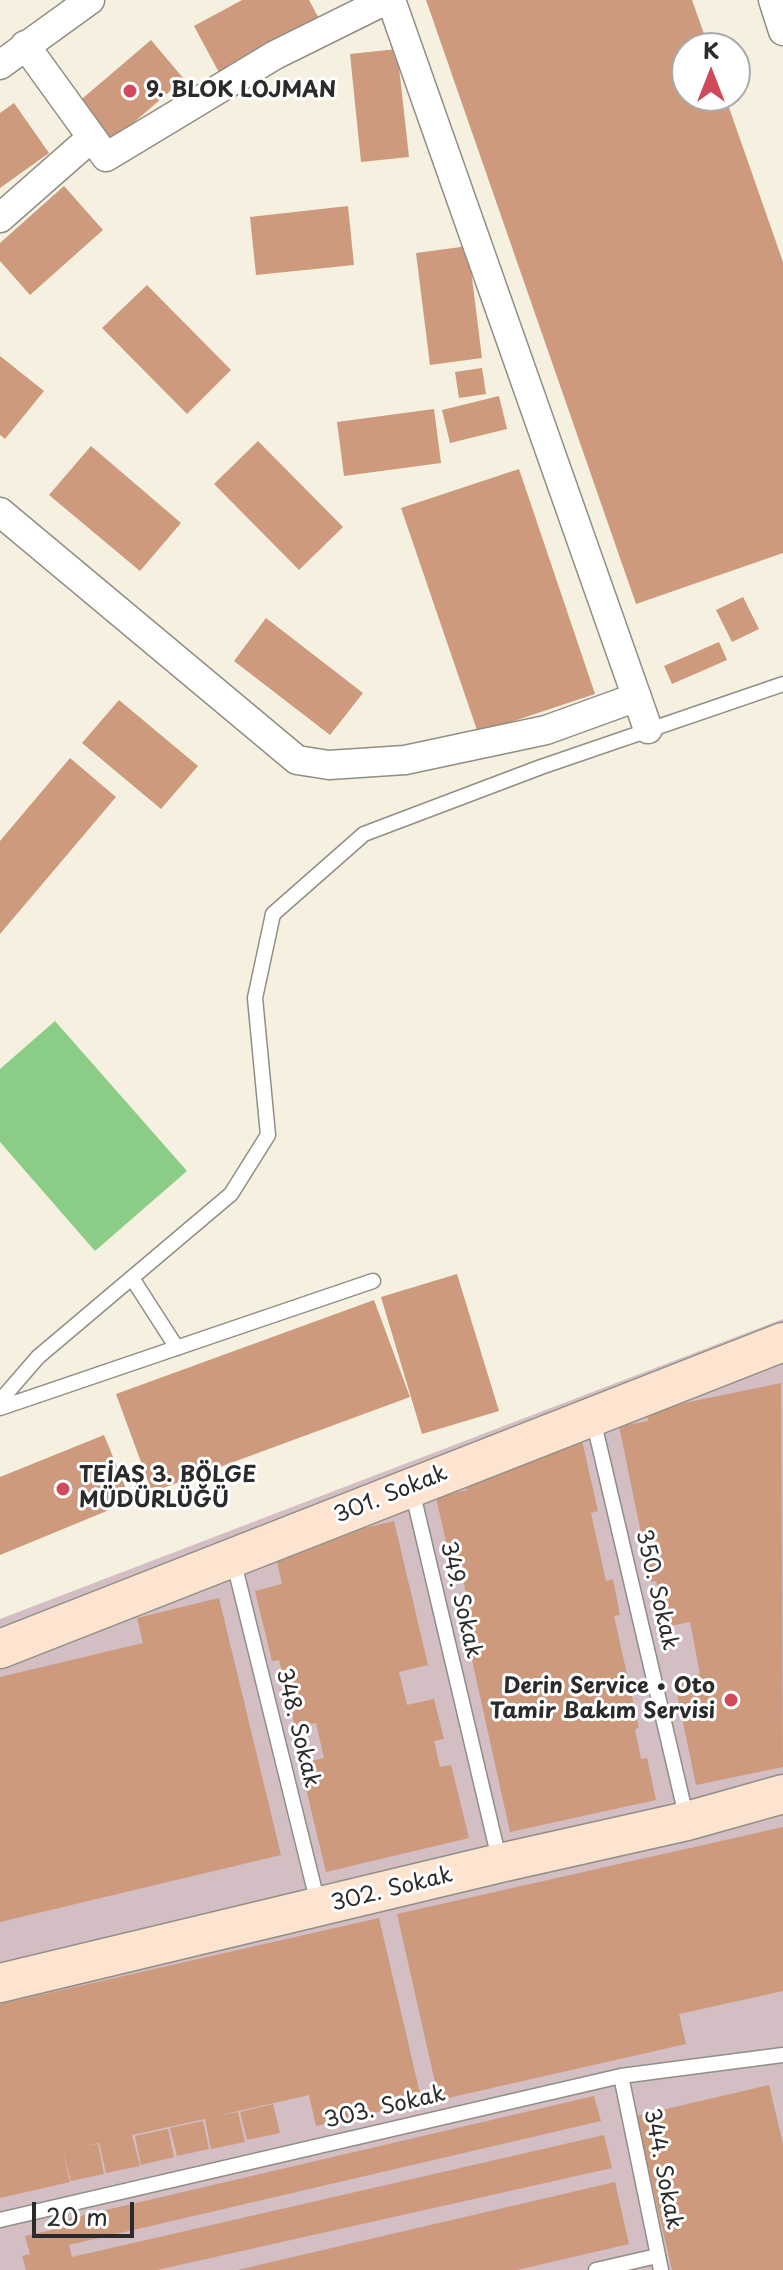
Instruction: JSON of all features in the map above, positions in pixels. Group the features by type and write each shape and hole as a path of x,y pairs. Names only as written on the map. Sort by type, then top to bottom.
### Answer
{"street":[{"path":"0,65 90,0"},
{"path":"25,45 106,157 275,55 389,0 648,729"},
{"path":"773,0 783,31"},
{"path":"0,218 91,138"},
{"path":"0,512 297,760 329,765 405,760 546,730 637,697"},
{"name":"301. Sokak","path":"0,1649 783,1342"},
{"name":"302. Sokak","path":"0,1983 687,1821 783,1794"}],"lane":[{"path":"0,1401 38,1357 231,1194 268,1135 255,998 273,914 364,834 648,729 783,684"},
{"path":"132,1278 177,1348"},
{"path":"0,1408 373,1281"},
{"name":"350. Sokak","path":"592,1415 687,1821"},
{"name":"349. Sokak","path":"411,1487 500,1863"},
{"name":"348. Sokak","path":"233,1558 319,1908"},
{"name":"303. Sokak","path":"0,2220 621,2076 783,2055"},
{"name":"344. Sokak","path":"621,2076 659,2263"},
{"path":"596,2270 659,2263"}],"shaded area":[{"path":"783,1319 783,2270 0,2270 0,1619"}],"green space":[{"path":"55,1021 187,1171 95,1251 0,1142 0,1069"}],"building":[{"path":"242,0 309,0 323,26 223,80 194,26"},
{"path":"426,0 692,0 703,32 671,32 671,112 731,112 783,262 783,553 636,604"},
{"name":"9. BLOK LOJMAN","path":"151,40 184,79 110,143 76,104"},
{"path":"397,49 409,157 361,162 350,54"},
{"path":"14,103 49,153 0,188 0,113"},
{"path":"64,186 103,230 30,295 0,261 0,243"},
{"path":"348,206 354,265 256,275 250,217"},
{"path":"468,246 482,358 430,365 416,253"},
{"path":"147,285 231,370 187,414 102,328"},
{"path":"0,356 44,391 5,439 0,435"},
{"path":"482,368 486,394 459,398 455,372"},
{"path":"499,396 507,429 450,443 442,410"},
{"path":"434,409 441,463 344,476 337,422"},
{"path":"258,441 343,527 299,570 214,484"},
{"path":"91,446 181,523 140,571 49,495"},
{"path":"519,469 595,694 478,733 401,508"},
{"path":"743,597 759,629 732,642 716,610"},
{"path":"266,618 363,693 330,735 234,661"},
{"path":"719,642 727,660 672,684 664,666"},
{"path":"119,700 198,766 161,809 82,743"},
{"path":"70,758 116,797 0,934 0,841"},
{"path":"457,1274 499,1411 422,1434 381,1297"},
{"path":"374,1300 410,1397 152,1492 116,1394"},
{"path":"781,1383 783,1767 696,1785 674,1680 700,1674 690,1622 665,1627 656,1581 651,1582 619,1426 648,1421 646,1411"},
{"name":"TEİAŞ 3. BÖLGE MÜDÜRLÜĞÜ","path":"104,1435 131,1501 0,1555 0,1477"},
{"path":"582,1440 598,1511 591,1513 606,1581 613,1579 620,1615 614,1616 628,1679 605,1684 607,1694 630,1688 639,1728 635,1729 641,1759 647,1758 656,1800 510,1832 463,1619 471,1617 457,1549 448,1551 436,1497 467,1490 466,1486"},
{"path":"394,1521 428,1665 399,1672 407,1705 434,1699 444,1739 434,1741 440,1767 451,1765 469,1838 326,1872 300,1764 324,1758 316,1723 295,1727 279,1660 272,1661 255,1591 282,1584 277,1562 365,1528"},
{"path":"219,1598 281,1855 0,1922 0,1677 143,1643 137,1618"},
{"path":"783,1827 783,1991 679,2014 686,2044 439,2100 397,1914"},
{"path":"379,1918 422,2102 316,2126 309,2095 216,2116 238,2112 245,2142 211,2149 205,2119 132,2135 140,2166 106,2173 99,2143 86,2146 98,2144 104,2174 71,2181 63,2151 70,2182 0,2198 0,2004"},
{"path":"769,2085 783,2144 783,2270 672,2270 636,2116"},
{"path":"594,2096 601,2121 69,2245 72,2257 604,2135 612,2168 157,2270 26,2270 22,2256 30,2254 25,2236 65,2227 63,2220"},
{"path":"273,2104 280,2133 247,2140 240,2112"},
{"path":"203,2121 209,2149 177,2156 170,2128"},
{"path":"168,2129 174,2157 141,2165 135,2136"},
{"path":"615,2182 629,2244 517,2270 237,2270"}],"place":[{"name":"9. BLOK LOJMAN","path":"130,91"},
{"name":"TEİAŞ 3. BÖLGE MÜDÜRLÜĞÜ","path":"63,1489"},
{"name":"Derin Service • Oto Tamir Bakım Servisi","path":"731,1700"}]}
